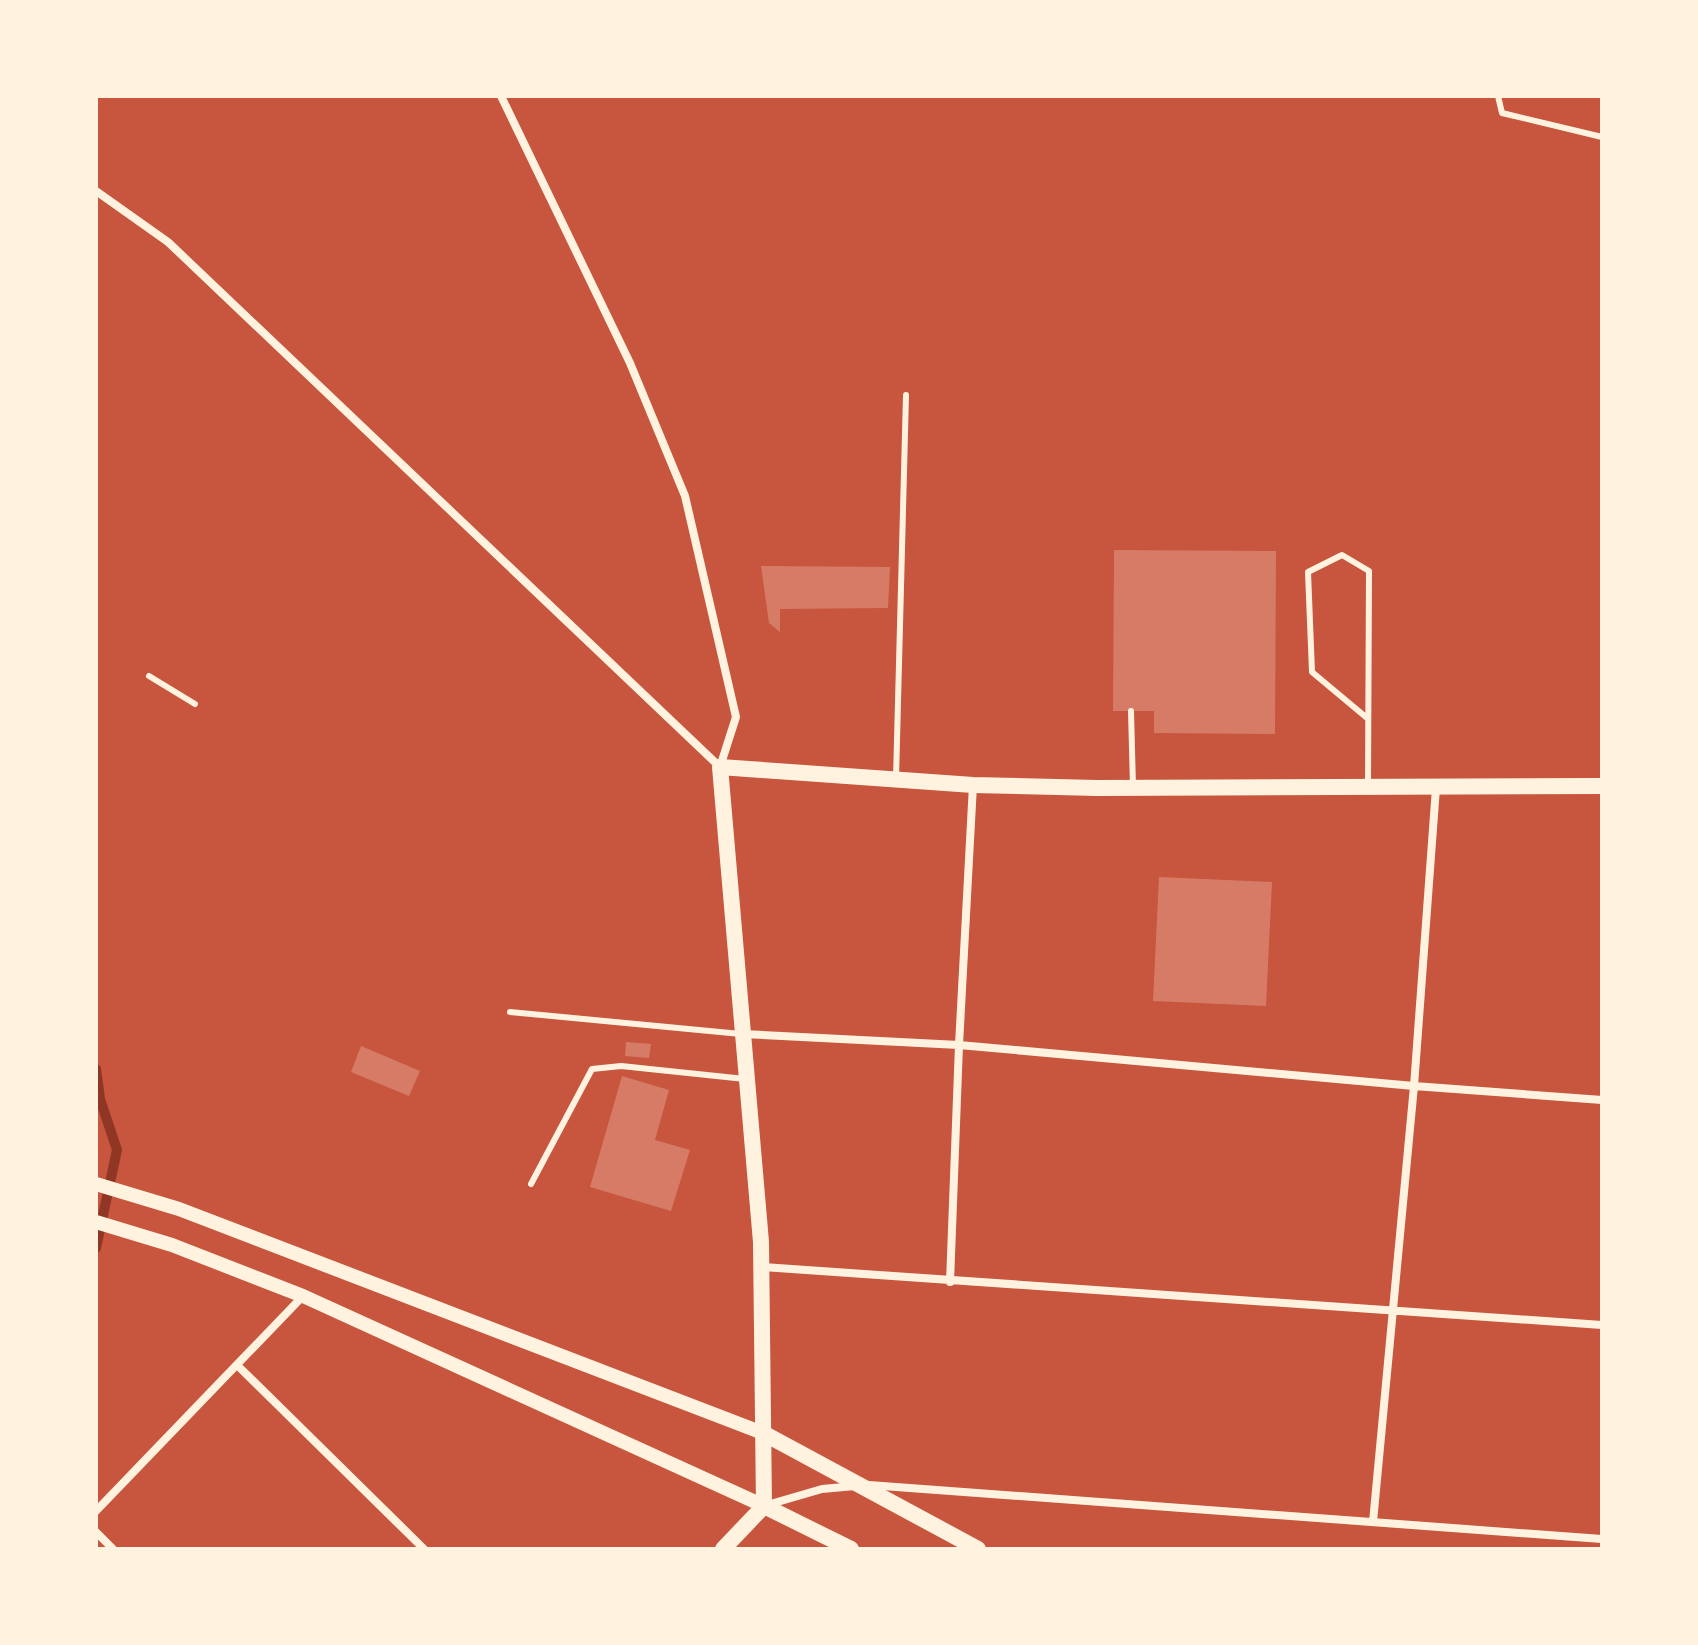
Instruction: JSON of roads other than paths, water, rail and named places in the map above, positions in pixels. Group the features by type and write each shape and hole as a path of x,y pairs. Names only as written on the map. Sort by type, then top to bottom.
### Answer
{"main road":[{"path":"723,1549 764,1506 763,1267 720,767 973,785 1133,788 1602,786"},
{"path":"763,1433 978,1549"},
{"path":"764,1506 851,1549"}],"street":[{"path":"96,191 168,242 720,767 736,717 685,496 630,363 501,96"},
{"path":"950,1282 973,785"},
{"path":"1373,1522 1414,1086 1436,788"},
{"path":"743,1034 959,1045 1602,1100"},
{"path":"96,1184 193,1215 763,1433"},
{"path":"96,1222 172,1245 303,1296 764,1506 822,1489 862,1485 1602,1539"},
{"path":"763,1267 1602,1325"},
{"path":"96,1511 303,1296"},
{"path":"237,1365 424,1549"},
{"path":"96,1532 113,1549"}],"lane":[{"path":"1498,96 1502,113 1602,137"},
{"path":"896,779 906,395"},
{"path":"1367,718 1312,672 1308,572 1342,555 1369,571 1368,788"},
{"path":"149,676 195,704"},
{"path":"1131,711 1133,788"},
{"path":"510,1012 743,1034"},
{"path":"531,1184 592,1069 621,1066 748,1079"}],"waterway":[{"path":"96,1069 100,1099 117,1150 96,1248"}]}
